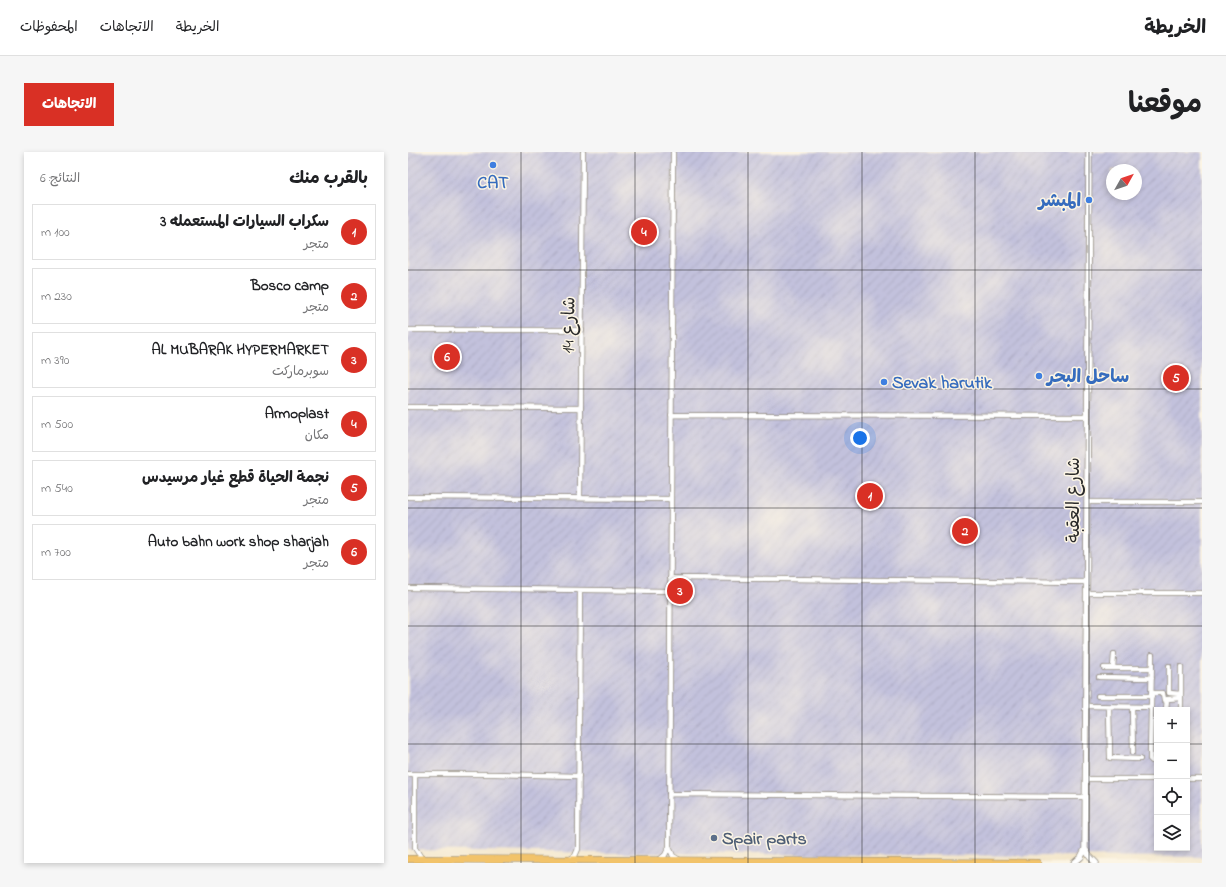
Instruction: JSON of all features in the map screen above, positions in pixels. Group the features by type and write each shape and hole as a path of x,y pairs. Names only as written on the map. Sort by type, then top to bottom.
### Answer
{"main road":[{"path":"408,858 1037,863"}],"street":[{"name":"شارع 14","path":"580,498 583,152"},
{"path":"674,152 669,846 673,856 682,861"},
{"name":"شارع العقبة","path":"1086,849 1089,152"},
{"path":"408,330 582,330"},
{"path":"408,407 581,408"},
{"path":"671,415 1088,416"},
{"path":"408,498 671,499"},
{"path":"1087,502 1202,502"},
{"path":"670,578 1087,582"},
{"path":"408,588 670,592"},
{"path":"569,860 575,856 578,849 580,590"},
{"path":"1087,592 1202,593"},
{"path":"1113,668 1114,654"},
{"path":"1152,655 1150,759 1154,761"},
{"path":"1169,666 1169,693 1181,696"},
{"path":"1181,667 1181,707"},
{"path":"1104,668 1152,668"},
{"path":"1122,668 1122,677"},
{"path":"1099,677 1152,678"},
{"path":"1098,696 1152,695 1163,693 1164,700 1166,701 1166,707"},
{"path":"1122,696 1122,707"},
{"path":"1166,701 1168,698 1181,696"},
{"path":"1086,706 1132,707 1154,711"},
{"path":"1109,706 1110,758 1140,759"},
{"path":"1132,707 1133,752"},
{"path":"408,774 579,776"},
{"path":"415,774 415,848 422,859"},
{"path":"1086,779 1154,779"},
{"path":"1190,779 1202,779"},
{"path":"669,794 1086,797"},
{"path":"658,861 665,855 669,846"},
{"path":"408,858 415,848"},
{"path":"578,849 587,860"},
{"path":"1074,863 1081,857 1086,849"},
{"path":"1086,849 1090,857 1096,863"}],"shaded area":[{"path":"408,152 1202,152 1202,857 408,850"}],"place":[{"name":"CAT","path":"493,165"},
{"name":"المبشر","path":"1089,200"},
{"name":"Armoplast","path":"644,232"},
{"name":"Auto bahn work shop sharjah","path":"447,357"},
{"name":"ساحل البحر","path":"1039,376"},
{"name":"نجمة الحياة قطع غيار مرسيدس","path":"1176,378"},
{"name":"Sevak harutik","path":"884,382"},
{"name":"سكراب السيارات المستعمله 3","path":"870,496"},
{"name":"Bosco camp","path":"965,531"},
{"name":"AL MUBARAK HYPERMARKET","path":"680,591"},
{"name":"Spair parts","path":"714,838"}]}
